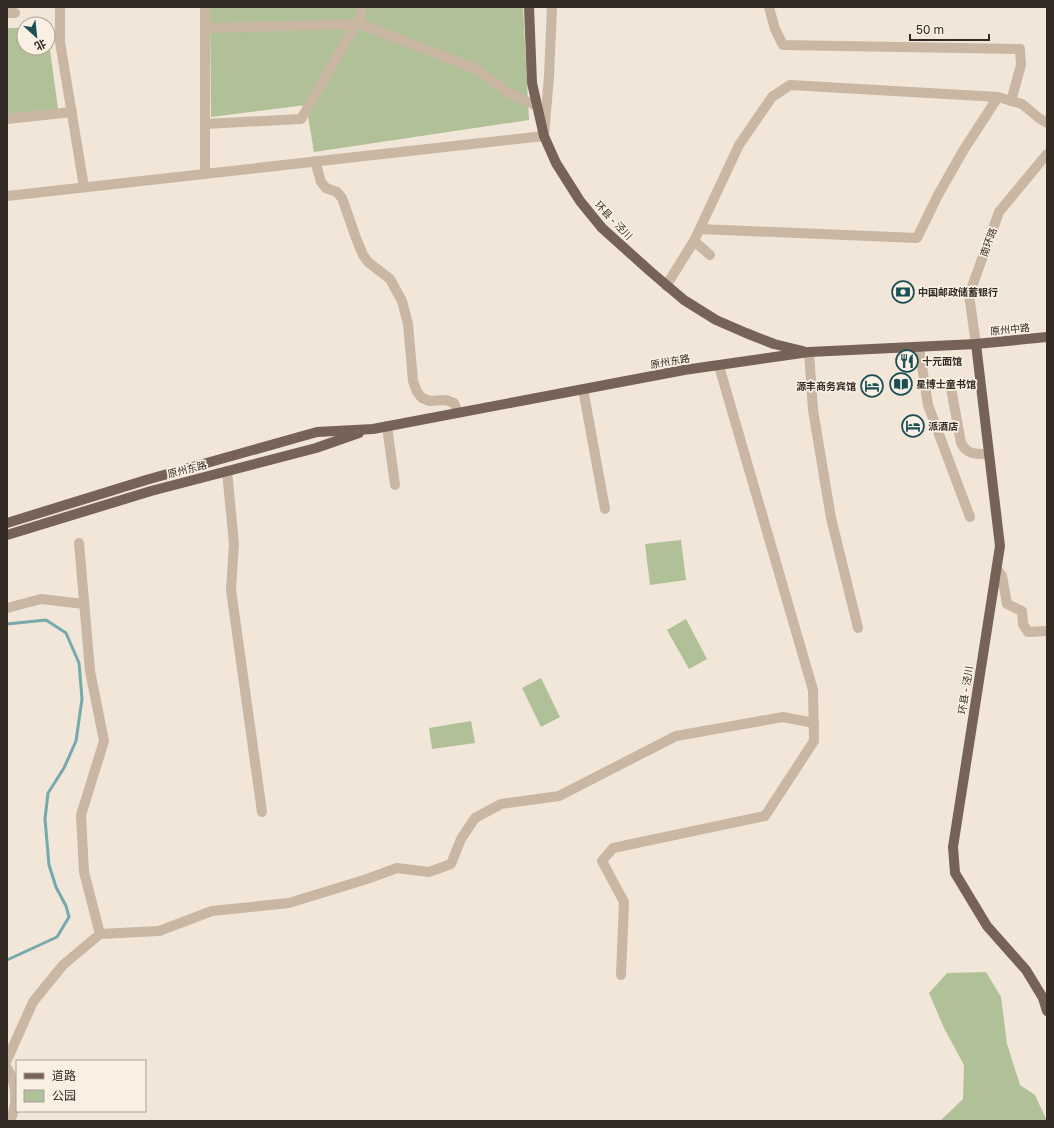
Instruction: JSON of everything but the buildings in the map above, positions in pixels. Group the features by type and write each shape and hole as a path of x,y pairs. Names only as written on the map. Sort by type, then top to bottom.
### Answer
{"main road":[{"name":"环县 - 泾川","path":"529,7 532,83 544,136 556,163 580,201 602,228 666,286 684,300 716,320 774,344 809,352"},
{"name":"原州中路","path":"976,344 1047,337"},
{"name":"环县 - 泾川","path":"976,344 1000,546 953,847 955,873 987,926 1026,970 1043,998 1047,1011"},
{"name":"原州东路","path":"7,535 151,491 316,448 372,429 458,412 684,370 809,352 976,344"},
{"name":"原州东路","path":"7,523 146,480 317,432 372,429"}],"street":[{"path":"60,7 60,42 84,187"},
{"path":"205,7 205,174"},
{"path":"205,124 301,119 358,24 362,7"},
{"path":"7,196 544,136 549,76 552,7"},
{"path":"769,7 775,29 783,45 1020,49 1021,65 1011,100"},
{"path":"205,28 358,24 476,69 510,93 537,106"},
{"path":"666,286 694,241 739,145 772,96 790,85 998,97 1022,104 1039,118 1047,122"},
{"path":"700,229 917,238 938,195 963,151 998,97"},
{"path":"7,119 72,112"},
{"name":"南环路","path":"976,344 969,295 999,212 1047,154"},
{"path":"315,161 321,182 326,188 337,192 342,198 363,255 368,262 390,279 402,301 408,324 413,380 417,392 422,398 430,401 446,400 454,403 458,412"},
{"path":"694,241 710,256"},
{"path":"919,347 928,405 970,517"},
{"path":"809,352 813,410 831,518 858,628"},
{"path":"621,975 624,902 602,861 613,848 765,816 814,741 813,690 719,366"},
{"path":"951,388 963,448 971,453 989,454"},
{"path":"583,389 605,510"},
{"path":"387,426 395,485"},
{"path":"227,471 234,544 231,590 262,812"},
{"path":"79,543 90,671 104,741 81,816 84,872 100,934"},
{"path":"996,569 1002,576 1008,604 1022,611 1023,624 1028,632 1047,631"},
{"path":"7,608 42,599 84,604"},
{"path":"7,1060 33,1002 63,965 100,934 159,931 212,911 289,903 367,879 397,868 429,872 451,864 461,839 475,818 501,804 558,796 676,736 784,717 814,723"},
{"path":"7,1068 12,1079 16,1096 14,1111 10,1121"}],"green space":[{"path":"210,7 523,7 529,120 314,152 306,105 211,117"},
{"path":"7,28 16,28 16,56 51,56 58,109 7,114"},
{"path":"681,540 686,580 650,585 645,544"},
{"path":"686,619 707,659 689,669 667,630"},
{"path":"541,678 560,717 541,727 522,688"},
{"path":"471,721 475,743 432,749 429,728"},
{"path":"986,972 1001,997 1007,1044 1020,1085 1035,1095 1047,1121 940,1121 963,1099 964,1065 944,1028 929,993 947,973"}],"waterway":[{"path":"7,624 46,620 66,633 79,663 82,699 76,741 64,768 48,793 45,819 49,865 56,887 66,906 69,917 57,937 7,960"}],"place":[{"name":"中国邮政储蓄银行","path":"903,292"},
{"name":"十元面馆","path":"907,361"},
{"name":"星博士童书馆","path":"901,384"},
{"name":"源丰商务宾馆","path":"872,386"},
{"name":"派酒店","path":"913,426"}]}
